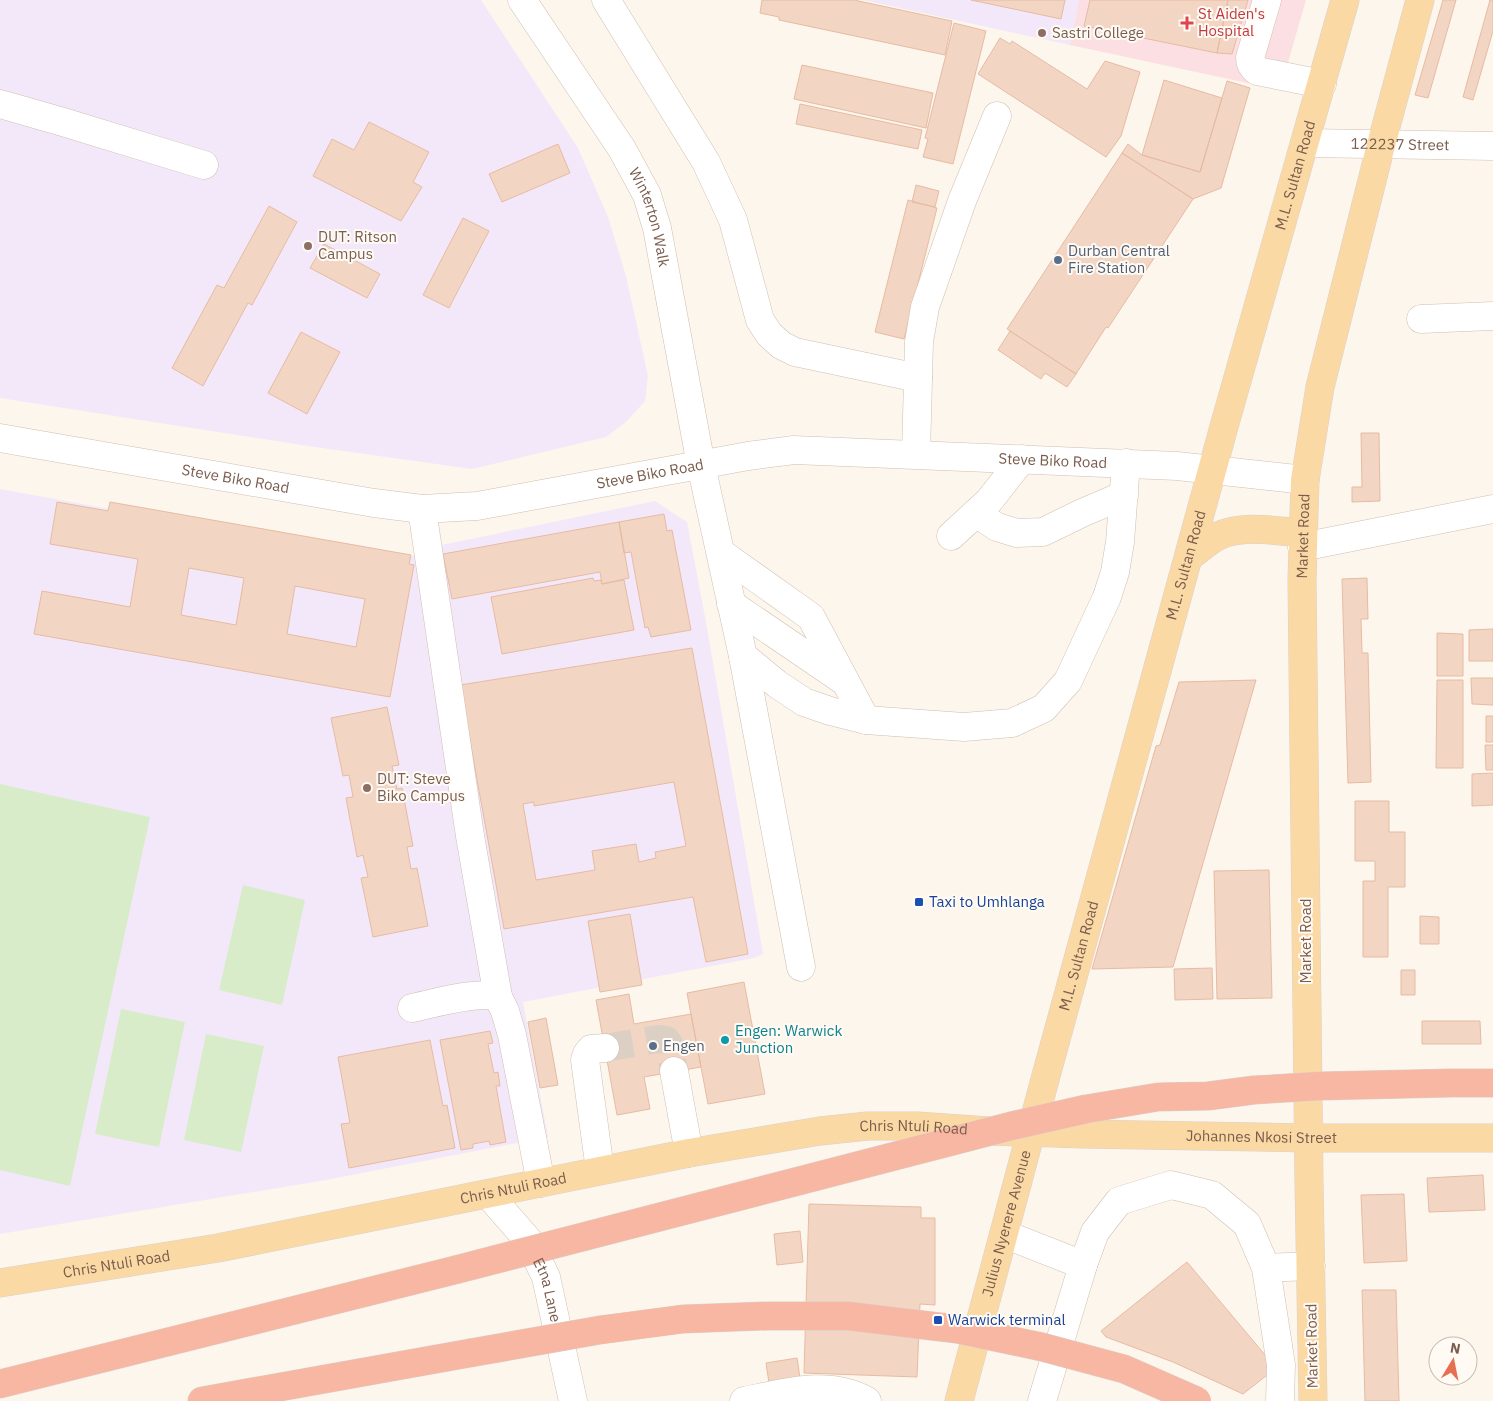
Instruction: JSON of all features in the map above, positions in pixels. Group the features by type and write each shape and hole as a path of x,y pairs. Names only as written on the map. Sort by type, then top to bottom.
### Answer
{"highway":[{"path":"0,1384 455,1270 1011,1126 1086,1109 1158,1097 1208,1096 1273,1089 1452,1082 1493,1083"},
{"path":"202,1401 600,1330 683,1319 767,1316 848,1316 956,1329 1042,1347 1124,1369 1198,1401"}],"main road":[{"name":"M.L. Sultan Road","path":"1031,1132 1213,469 1345,0"},
{"path":"1305,480 1320,387 1420,0"},
{"name":"Market Road","path":"1305,480 1302,540 1308,1138 1313,1401"},
{"path":"1190,556 1218,536 1234,531 1258,530 1302,540"},
{"name":"Chris Ntuli Road","path":"0,1283 218,1248 600,1170 820,1131 868,1126 917,1126 1031,1132"},
{"name":"Johannes Nkosi Street","path":"1031,1132 1308,1138 1493,1138"},
{"name":"Julius Nyerere Avenue","path":"959,1401 1031,1132"}],"street":[{"name":"Winterton Walk","path":"522,0 622,149 647,195 657,228 700,464 743,656 801,967"},
{"path":"606,0 706,162 733,220 760,320 769,334 781,346 795,352 918,378"},
{"path":"1267,0 1250,58 1252,68 1257,71 1322,84"},
{"path":"0,104 204,165"},
{"path":"916,454 920,342 925,306 962,201 997,116"},
{"name":"122237 Street","path":"1306,143 1493,146"},
{"path":"1421,319 1493,316"},
{"name":"Steve Biko Road","path":"0,438 422,509 477,506 700,464 794,450 1126,463 1213,469 1305,480"},
{"path":"951,536 989,501 1022,459"},
{"path":"743,656 777,684 804,702 866,720 964,727 1012,723 1044,708 1068,681 1107,597 1115,572 1120,542 1126,463"},
{"path":"976,513 998,527 1017,533 1044,532 1124,495"},
{"path":"422,509 470,836 498,997 505,1011 512,1034 541,1183"},
{"path":"1302,540 1493,509"},
{"path":"721,553 811,617 866,720"},
{"path":"731,604 847,684"},
{"path":"412,1008 475,996 492,995 498,997"},
{"path":"600,1170 585,1060 591,1049 605,1048"},
{"path":"674,1072 689,1153"},
{"path":"1042,1401 1083,1265 1095,1232 1119,1201 1172,1185 1212,1195 1247,1224 1266,1268 1281,1365 1280,1401"},
{"name":"Etna Lane","path":"488,1194 528,1240 546,1277 573,1401"},
{"path":"1004,1234 1083,1265"},
{"path":"1266,1268 1311,1266"},
{"path":"744,1401 778,1394 824,1389 852,1395 867,1401"}],"shaded area":[{"name":"DUT: Ritson Campus","path":"0,0 481,0 578,148 608,217 626,276 648,376 645,401 627,421 606,437 472,469 308,446 0,398"},
{"name":"Sastri College","path":"863,0 1079,0 1070,45"},
{"name":"St Aiden's Hospital","path":"1079,0 1306,0 1280,90 1070,45"},
{"name":"DUT: Steve Biko Campus","path":"0,489 402,562 427,548 655,501 687,522 763,954 754,958 523,1002 548,1137 326,1180 0,1234"}],"green space":[{"path":"0,784 150,817 70,1186 0,1170"},
{"path":"243,885 305,900 282,1005 219,990"},
{"path":"121,1009 185,1022 159,1147 95,1134"},
{"path":"206,1034 264,1046 241,1152 184,1140"}],"building":[{"path":"762,0 854,0 952,21 945,55 779,20 779,17 760,13"},
{"path":"971,0 1065,0 1061,19"},
{"path":"1090,0 1228,0 1217,53 1084,26"},
{"path":"1228,0 1248,0 1232,54 1217,53"},
{"path":"1443,0 1456,0 1428,98 1415,95"},
{"path":"1490,0 1493,0 1493,31 1473,100 1463,97"},
{"path":"954,23 986,31 953,164 923,157 928,139 925,138"},
{"path":"1000,38 1010,44 1012,41 1087,89 1105,61 1140,72 1121,136 1106,157 978,74"},
{"path":"802,65 933,93 926,128 794,99"},
{"path":"1164,80 1222,98 1200,172 1142,155"},
{"path":"1227,81 1250,88 1221,188 1193,199 1122,153 1128,144 1142,155 1200,172"},
{"path":"800,104 922,130 918,149 796,124"},
{"path":"369,122 429,152 413,182 422,187 401,221 313,176 332,139 354,150"},
{"path":"558,144 570,173 502,202 489,174"},
{"path":"1122,153 1193,199 1076,374 1007,329"},
{"path":"916,185 939,191 935,207 912,202"},
{"path":"908,200 937,208 904,339 875,332"},
{"path":"269,206 297,222 252,305 248,303 203,386 172,368 217,285 224,288"},
{"path":"463,218 489,231 449,308 423,295"},
{"path":"324,244 380,274 367,298 310,268"},
{"path":"1010,331 1076,374 1067,387 1045,373 1041,379 998,350"},
{"path":"301,332 340,352 307,414 268,393"},
{"path":"1361,433 1379,433 1380,501 1352,502 1352,487 1362,487"},
{"path":"57,502 108,511 110,502 411,555 409,564 414,565 390,697 34,634 42,591 130,607 138,559 50,544","holes":["189,568 244,578 236,625 181,615","295,586 365,599 356,647 287,634"]},
{"path":"664,514 667,531 672,530 691,630 651,637 648,627 645,628 631,552 624,553 619,522"},
{"path":"619,522 629,578 602,584 600,572 452,599 443,554"},
{"path":"593,578 594,581 601,580 602,584 624,580 634,630 502,654 491,597"},
{"path":"1367,578 1368,619 1361,619 1362,653 1368,653 1371,782 1348,783 1342,579"},
{"path":"1493,629 1493,661 1469,661 1469,630"},
{"path":"1437,633 1463,634 1463,676 1437,676"},
{"path":"692,648 748,954 706,962 693,897 504,929 460,685","holes":["674,782 686,846 655,852 656,858 639,862 636,844 592,851 595,870 536,880 523,804 534,802 534,806"]},
{"path":"1471,678 1493,678 1493,705 1472,704"},
{"path":"1256,680 1173,967 1092,969 1156,746 1160,745 1179,682"},
{"path":"1437,680 1463,680 1463,768 1436,768"},
{"path":"387,707 399,765 392,766 397,789 402,788 413,846 407,847 411,869 417,868 428,926 373,937 361,878 368,877 363,855 357,857 346,798 353,797 349,775 343,776 331,718"},
{"path":"1486,716 1493,716 1493,742 1486,742"},
{"path":"1485,745 1493,745 1493,770 1486,770"},
{"path":"1493,773 1493,805 1472,806 1472,774"},
{"path":"1355,801 1389,801 1389,832 1405,832 1405,887 1388,887 1388,957 1363,957 1363,881 1375,881 1375,861 1355,861"},
{"path":"1269,870 1272,998 1217,999 1214,871"},
{"path":"630,914 642,985 600,992 588,921"},
{"path":"1420,916 1439,917 1439,944 1420,944"},
{"path":"1212,968 1213,999 1175,1000 1174,969"},
{"path":"1401,970 1415,970 1415,995 1401,995"},
{"name":"Engen: Warwick Junction","path":"744,982 765,1094 708,1104 687,993"},
{"path":"629,994 634,1024 691,1014 701,1067 644,1077 650,1109 617,1115 596,1000"},
{"path":"546,1018 558,1085 540,1088 528,1022"},
{"path":"1422,1021 1480,1021 1481,1044 1422,1044"},
{"path":"490,1031 493,1043 488,1044 494,1073 498,1072 500,1086 496,1086 506,1142 490,1145 489,1141 473,1144 473,1148 461,1150 440,1040"},
{"path":"430,1040 443,1106 447,1105 455,1148 349,1168 341,1124 350,1123 338,1057"},
{"path":"1483,1175 1485,1210 1429,1212 1427,1178"},
{"path":"1404,1194 1407,1261 1364,1263 1361,1195"},
{"path":"809,1204 921,1207 921,1218 935,1218 935,1305 920,1304 917,1377 804,1373"},
{"path":"800,1231 803,1262 777,1265 774,1234"},
{"path":"1187,1262 1276,1368 1243,1394 1173,1362 1106,1337 1101,1331"},
{"path":"1362,1290 1396,1290 1399,1401 1365,1401"},
{"path":"797,1358 800,1378 769,1383 766,1363"}],"tunnel":[{"path":"605,1048 658,1039 666,1040 669,1044 674,1071"}],"place":[{"name":"St Aiden's Hospital","path":"1187,23"},
{"name":"Sastri College","path":"1042,33"},
{"name":"DUT: Ritson Campus","path":"308,246"},
{"name":"Durban Central Fire Station","path":"1058,260"},
{"name":"DUT: Steve Biko Campus","path":"367,788"},
{"name":"Taxi to Umhlanga","path":"919,902"},
{"name":"Engen: Warwick Junction","path":"725,1040"},
{"name":"Engen","path":"653,1046"},
{"name":"Warwick terminal","path":"938,1320"}]}
